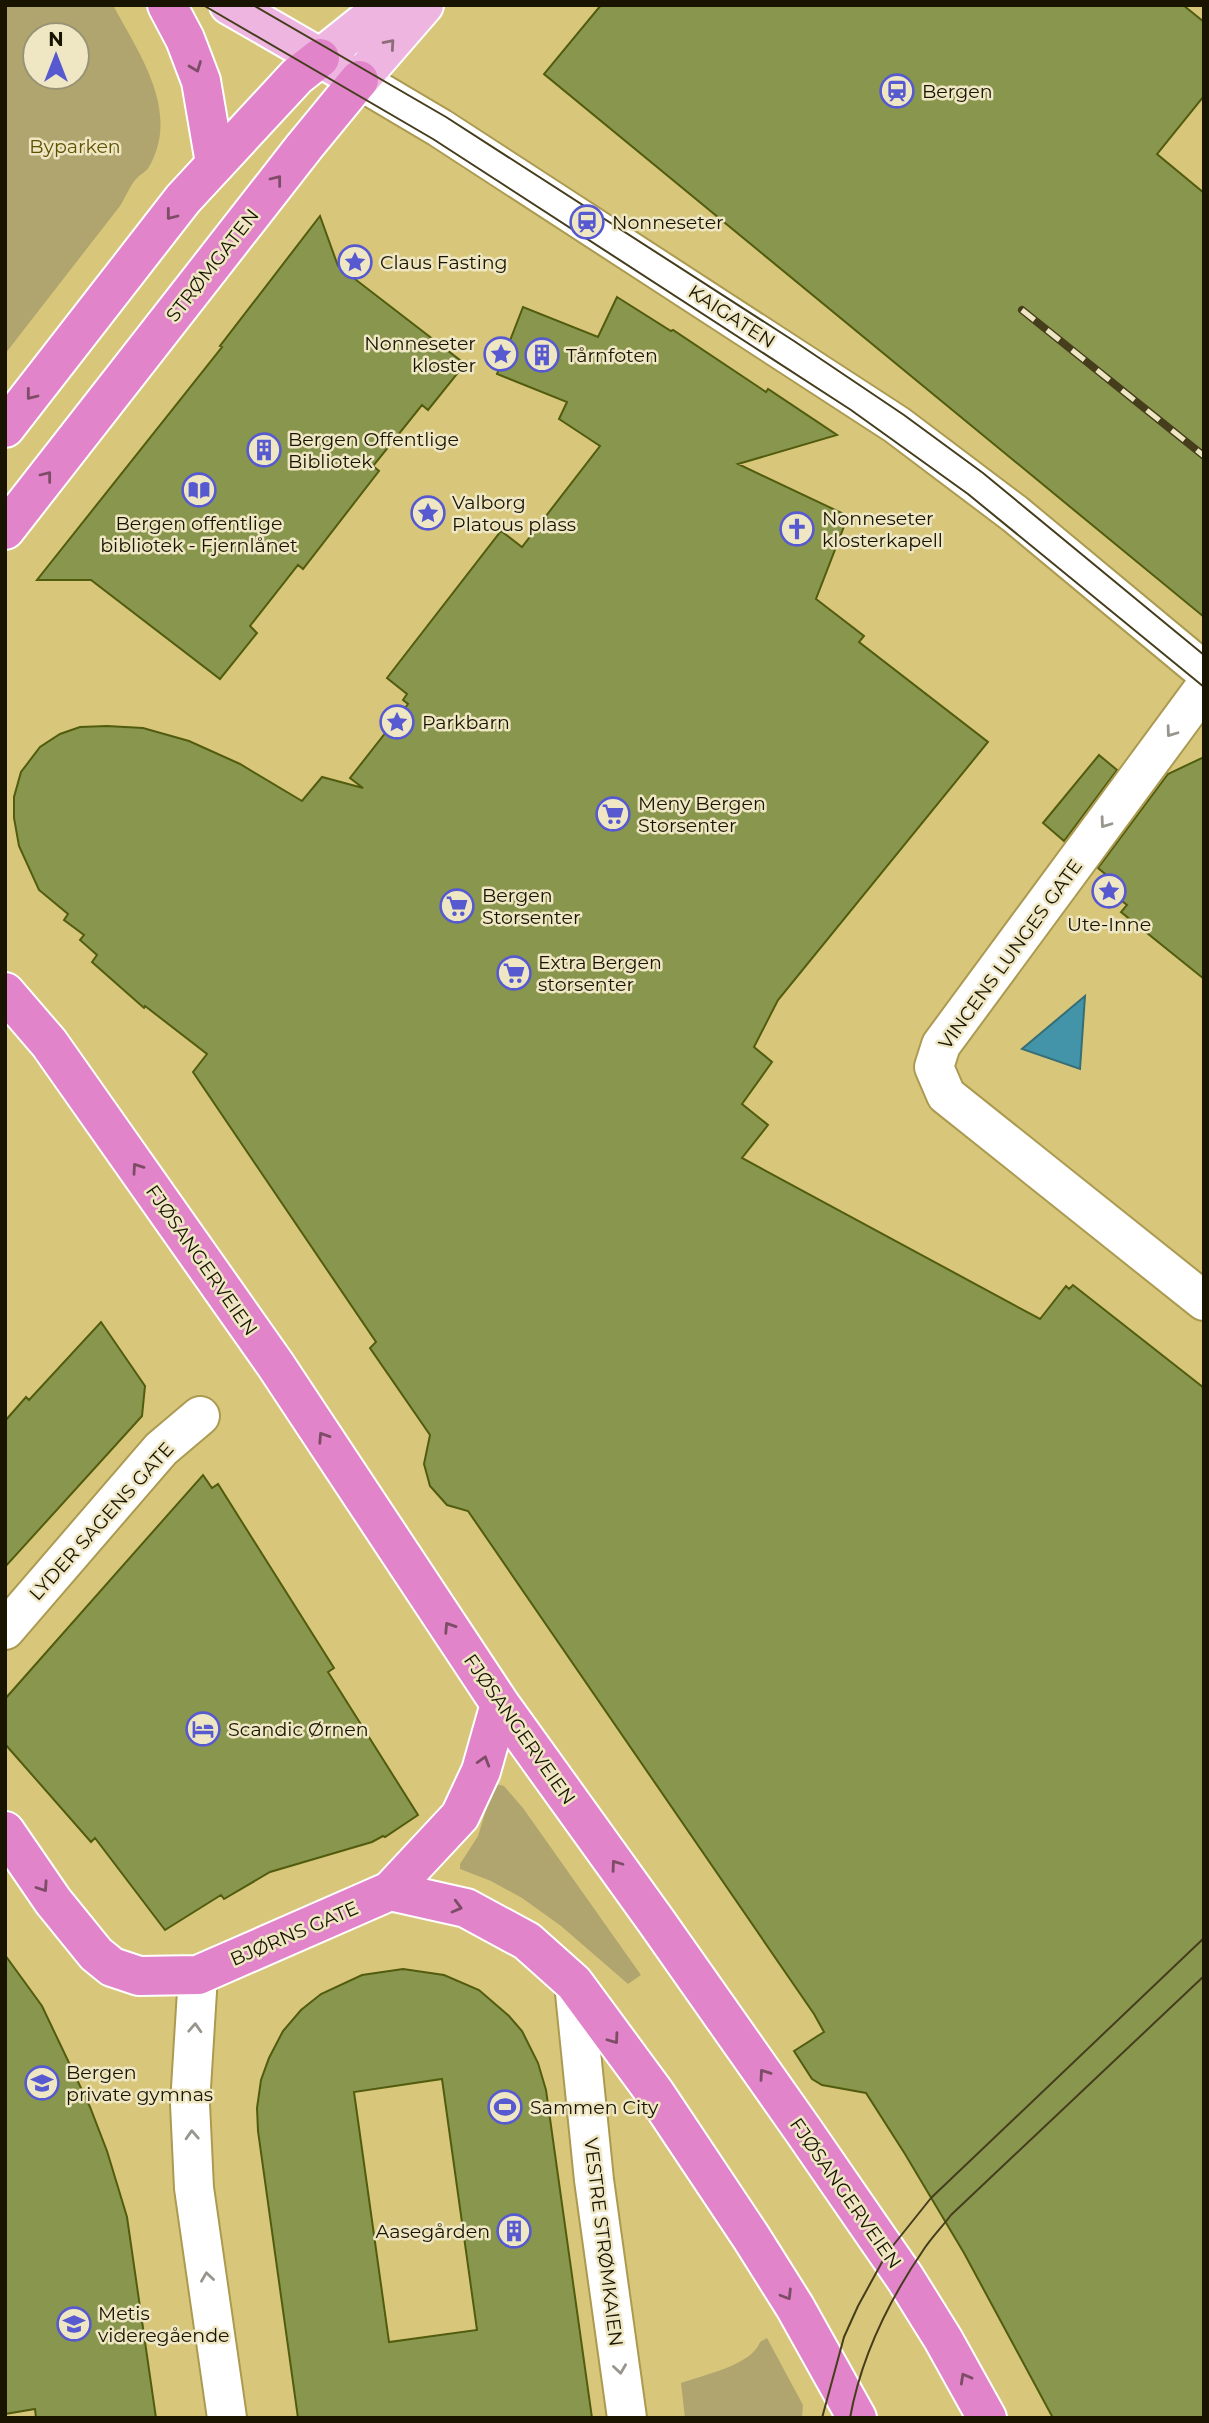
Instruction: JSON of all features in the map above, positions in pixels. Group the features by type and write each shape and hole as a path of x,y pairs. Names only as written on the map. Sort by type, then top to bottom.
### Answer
{"highway":[{"path":"167,5 185,38 201,81 215,163"},
{"path":"5,428 183,199 297,76 320,58"},
{"name":"STRØMGATEN","path":"5,530 359,80"},
{"name":"FJØSANGERVEIEN","path":"5,960 50,1043"},
{"name":"FJØSANGERVEIEN","path":"5,992 50,1043 275,1364 500,1704 656,1921 905,2278 987,2418"},
{"path":"390,1891 460,1816 481,1771 500,1704"},
{"path":"5,1831 53,1901 96,1954 113,1967 139,1976 198,1975"},
{"path":"390,1891 466,1908 527,1941 574,1983 655,2093 751,2237 795,2307 857,2418"},
{"name":"BJØRNS GATE","path":"198,1975 390,1891"}],"main road":[{"name":"KAIGATEN","path":"229,5 359,80"},
{"path":"320,58 370,18 381,5"},
{"name":"STRØMGATEN","path":"359,80 425,5"}],"street":[{"name":"KAIGATEN","path":"359,80 452,136 897,425 1015,514 1204,671"},
{"name":"VINCENS LUNGES GATE","path":"1204,688 941,1045 934,1067 946,1095 1204,1301"},
{"name":"LYDER SAGENS GATE","path":"5,1629 161,1449 200,1416"},
{"path":"198,1975 190,2104 194,2189 227,2418"},
{"name":"VESTRE STRØMKAIEN","path":"574,1983 594,2180 626,2418"}],"green space":[{"name":"Byparken","path":"5,5 113,5 153,83 161,125 158,146 148,169 135,181 120,206 5,354"},
{"path":"496,1784 504,1786 523,1808 641,1975 628,1984 561,1926 522,1898 491,1881 460,1869 460,1864 478,1836"},
{"path":"767,2338 803,2405 802,2418 685,2418 681,2383 737,2363"}],"water":[{"path":"1085,996 1080,1069 1022,1049"}],"building":[{"name":"Bergen","path":"601,5 1183,5 1204,22 1204,96 1157,154 1204,193 1204,617 544,74"},
{"name":"Bergen Offentlige Bibliotek","path":"320,216 338,266 465,364 428,410 422,405 373,466 379,471 303,569 298,565 250,626 257,633 220,679 91,580 37,580 222,347 220,346"},
{"path":"617,297 673,330 766,392 768,389 837,435 738,464 848,516 816,599 864,636 859,642 988,742 778,1000 754,1047 772,1062 742,1104 768,1125 742,1158 1040,1319 1066,1286 1069,1289 1073,1285 1204,1388 1204,2418 1053,2418 964,2253 866,2093 822,2085 812,2079 794,2051 824,2032 814,2014 468,1511 447,1505 430,1486 424,1464 430,1435 370,1348 376,1342 193,1072 207,1054 145,1006 144,1008 92,962 97,955 80,940 84,935 64,920 68,914 39,890 19,846 14,818 14,797 21,772 40,747 60,734 80,727 143,728 189,741 240,764 302,801 322,777 363,788 350,778 408,704 403,700 407,694 387,678 501,531 522,547 600,446 559,419 567,402 497,374 523,307 598,337"},
{"path":"1099,755 1117,770 1064,841 1043,823"},
{"path":"1204,757 1204,979 1121,912 1127,905 1109,891 1115,882 1098,868 1168,774"},
{"path":"101,1322 145,1386 142,1416 5,1567 5,1421 26,1397 29,1400"},
{"path":"203,1475 212,1488 218,1484 334,1668 328,1672 418,1815 385,1837 270,1872 224,1899 221,1895 165,1930 95,1838 91,1842 5,1744 5,1699"},
{"path":"5,1955 42,2006 90,2107 107,2151 127,2217 156,2418 36,2418 35,2409 5,2414"},
{"name":"Aasegården","path":"403,1969 444,1975 479,1990 522,2031 538,2063 546,2090 592,2418 298,2418 258,2131 257,2108 261,2080 283,2031 301,2010 321,1994 362,1975","holes":["442,2079 477,2330 389,2342 354,2092"]}],"tram line":[{"path":"203,5 433,139 851,410 968,494 1204,687"},
{"path":"253,5 446,117 904,415 983,473 1204,655"},
{"path":"822,2418 844,2337 887,2253 931,2198 1204,1938"},
{"path":"850,2418 861,2373 878,2330 899,2288 930,2240 951,2215 1204,1976"}],"railway":[{"path":"1022,310 1204,456"}],"place":[{"name":"Bergen","path":"897,91"},
{"name":"Nonneseter","path":"587,222"},
{"name":"Claus Fasting","path":"355,262"},
{"name":"Nonneseter kloster","path":"501,354"},
{"name":"Tårnfoten","path":"542,355"},
{"name":"Bergen Offentlige Bibliotek","path":"264,450"},
{"name":"Bergen offentlige bibliotek - Fjernlånet","path":"199,490"},
{"name":"Valborg Platous plass","path":"428,513"},
{"name":"Nonneseter klosterkapell","path":"797,529"},
{"name":"Parkbarn","path":"397,722"},
{"name":"Meny Bergen Storsenter","path":"613,814"},
{"name":"Ute-Inne","path":"1109,891"},
{"name":"Bergen Storsenter","path":"457,906"},
{"name":"Extra Bergen storsenter","path":"514,973"},
{"name":"Scandic Ørnen","path":"203,1729"},
{"name":"Bergen private gymnas","path":"42,2083"},
{"name":"Sammen City","path":"505,2107"},
{"name":"Aasegården","path":"514,2231"},
{"name":"Metis videregående","path":"74,2324"}]}
